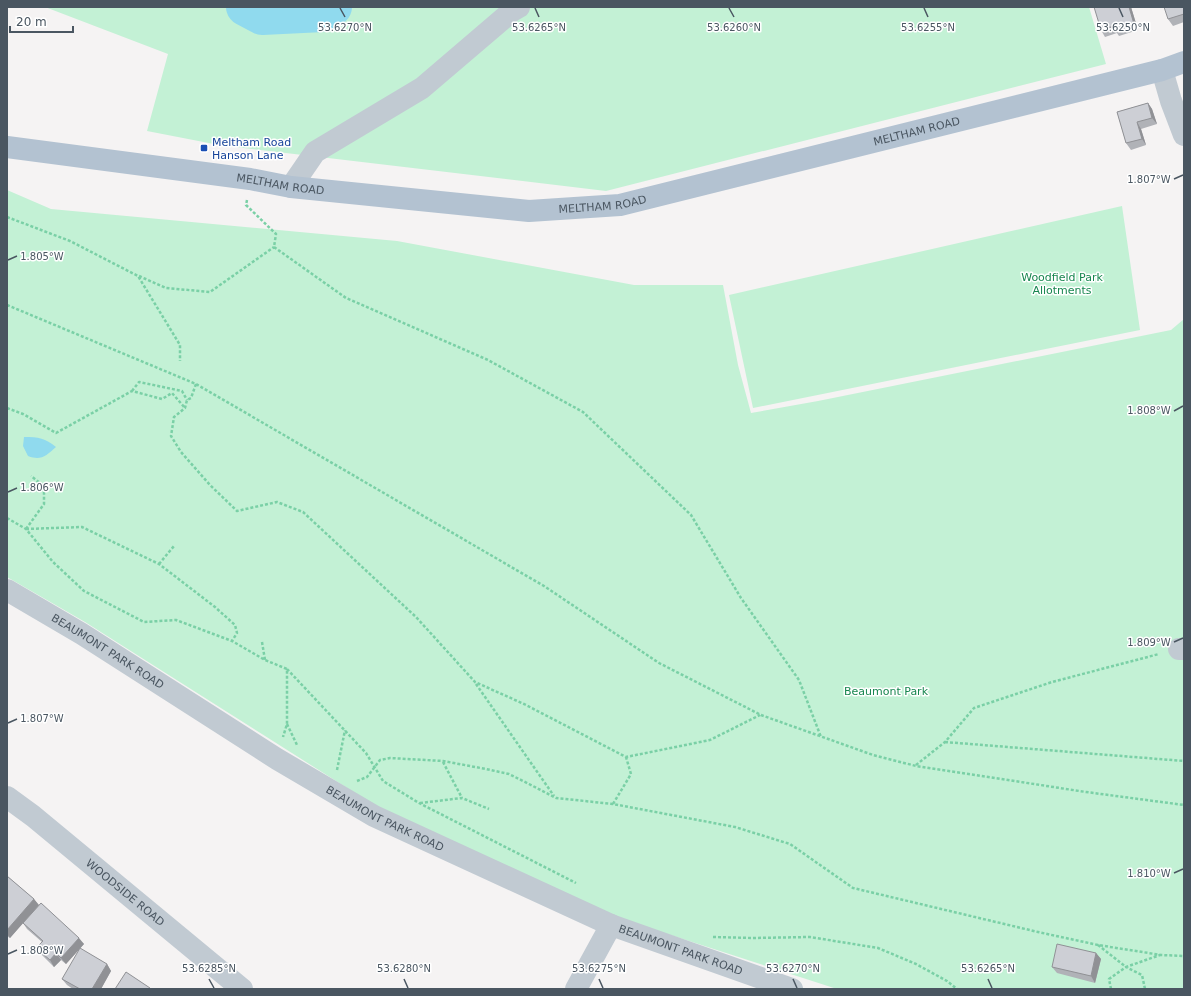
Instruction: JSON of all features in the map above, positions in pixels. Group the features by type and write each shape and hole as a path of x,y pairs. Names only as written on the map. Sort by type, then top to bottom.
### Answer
{"main road":[{"name":"MELTHAM ROAD","path":"7,146 250,179 291,187 529,211 620,206 1162,70 1184,62"}],"street":[{"path":"291,187 317,151 422,88 512,11 519,7"},
{"path":"1162,70 1171,101 1184,135"},
{"name":"BEAUMONT PARK ROAD","path":"7,590 82,634 277,759 374,816 610,925 792,989"},
{"name":"WOODSIDE ROAD","path":"7,796 242,989"},
{"path":"576,989 610,925"}],"path":[{"path":"7,217 70,241 138,276 166,288 210,292 274,247 276,234 246,205 250,179"},
{"path":"274,247 346,298 488,360 583,412 691,515 741,598 799,680 821,737"},
{"path":"138,276 180,345 180,361"},
{"path":"7,304 196,384 544,586 659,663 760,715 873,755 916,766 1086,792 1184,805"},
{"path":"7,408 22,414 56,433 132,391 139,382 182,391 187,400"},
{"path":"196,384 191,398 187,400 185,408 174,417 171,436 181,452 210,485 237,511 277,502 303,512 416,617 475,682 556,798"},
{"path":"132,391 162,399 172,393 185,408"},
{"path":"26,529 44,504 44,486 32,476"},
{"path":"7,518 26,529 53,562 84,591 144,622 176,620 232,641 264,660 287,669 366,753 383,781 419,803 564,877"},
{"path":"26,529 82,527 159,564 235,625 237,633 232,641"},
{"path":"159,564 174,546"},
{"path":"262,642 264,660"},
{"path":"916,766 945,742 974,708 1052,682 1182,649"},
{"path":"277,759 287,724 287,669"},
{"path":"475,682 524,704 626,757 710,740 760,715"},
{"path":"287,724 297,745 303,750"},
{"path":"336,775 345,730"},
{"path":"945,742 1184,761"},
{"path":"613,804 632,774 626,757"},
{"path":"355,782 367,777 380,760 390,758 443,761 486,769 509,774 556,798 613,804 735,827 790,844 853,888 1098,945 1161,955 1184,956"},
{"path":"443,761 462,798"},
{"path":"419,803 462,798 490,808"},
{"path":"707,937 810,937 878,948 916,964 947,981 957,989"},
{"path":"1098,945 1126,966 1142,975 1145,989"},
{"path":"1111,989 1108,979 1126,966 1161,955"}],"green space":[{"path":"45,7 1089,7 1106,64 606,191 219,145 147,131 168,54"},
{"name":"Beaumont Park","path":"7,190 51,209 397,241 634,285 723,285 738,365 751,413 818,401 1171,330 1184,319 1184,989 837,989 584,907 374,805 85,622 7,577"},
{"name":"Woodfield Park Allotments","path":"1122,206 1140,330 753,408 729,295"}],"water":[{"path":"24,437 42,439 56,447 40,458 28,456 23,446"}],"building":[{"path":"1094,7 1129,7 1134,24 1115,30 1114,26 1101,30"},
{"path":"1164,7 1184,7 1184,14 1168,19"},
{"path":"1148,103 1152,118 1137,122 1142,139 1126,143 1117,112"},
{"path":"7,876 34,899 7,930"},
{"path":"41,903 79,938 61,958 56,953 50,960 36,948 43,941 23,923"},
{"path":"1057,944 1096,953 1091,976 1052,967"},
{"path":"80,948 107,964 92,989 80,989 62,979"},
{"path":"126,972 150,988 115,989"}],"waterway":[{"path":"245,7 262,16 323,13 333,7"}],"place":[{"name":"Meltham Road Hanson Lane","path":"204,148"}]}
